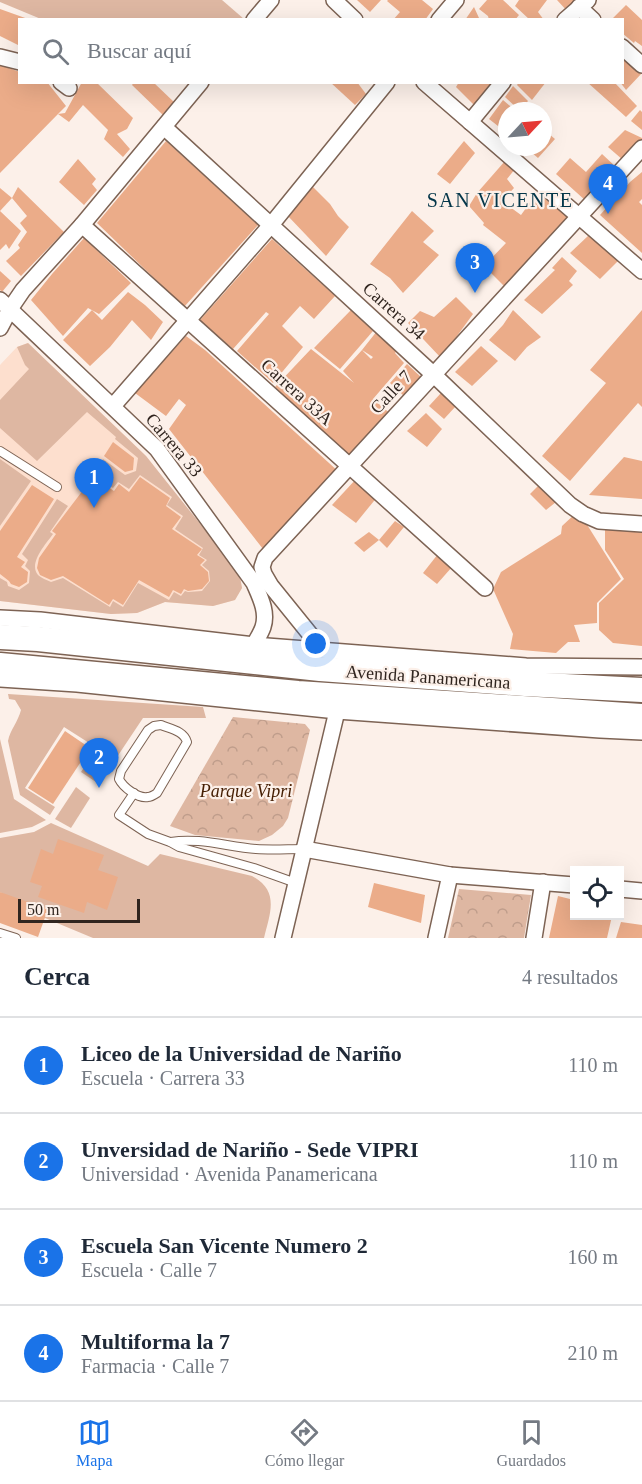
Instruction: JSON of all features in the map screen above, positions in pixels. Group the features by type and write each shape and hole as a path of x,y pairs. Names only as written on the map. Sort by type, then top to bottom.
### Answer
{"main road":[{"name":"Avenida Panamericana","path":"0,637 39,630 320,669 526,675 642,690"},
{"name":"Avenida Panamericana","path":"0,665 298,693 642,716"}],"street":[{"path":"256,18 271,0"},
{"path":"334,0 353,18"},
{"path":"442,18 456,0"},
{"path":"567,18 584,3 592,18"},
{"path":"624,49 642,65"},
{"path":"0,57 18,62"},
{"path":"0,328 5,304 23,290 82,225 199,84"},
{"path":"113,406 270,225 385,84"},
{"path":"426,84 642,271"},
{"path":"470,122 501,84"},
{"name":"Carrera 34","path":"164,127 434,375 570,505 598,521 642,524"},
{"name":"Calle 7","path":"322,649 271,586 262,567 265,558 642,148"},
{"name":"Carrera 33A","path":"82,225 485,588"},
{"name":"Carrera 33","path":"5,304 157,449 255,583 265,614 263,627 254,645"},
{"path":"0,618 39,630 322,649 526,675 642,668"},
{"path":"0,679 78,684 337,711 642,732"},
{"path":"283,938 337,711"},
{"path":"304,849 450,875 570,885"},
{"path":"436,938 450,875"},
{"path":"534,938 543,882"},
{"path":"624,889 642,891"}],"lane":[{"path":"0,451 57,487"},
{"path":"161,725 180,732 187,742 157,793 145,798 134,793 122,785 119,779 121,771 148,730 161,725"},
{"path":"134,793 119,814 148,834 193,852 254,868 296,883"},
{"path":"170,842 181,840 257,849 304,849"},
{"path":"0,933 16,938"}],"shaded area":[{"path":"28,343 146,456 240,577 242,588 235,600 213,606 165,602 137,613 111,614 0,601 0,365 17,347"}],"green space":[{"path":"0,0 222,0 243,18 39,18 0,2"},
{"path":"28,343 146,456 240,577 242,588 235,600 213,606 165,602 137,613 111,614 0,601 0,578 7,582 8,586 19,590 29,583 30,571 25,566 28,560 22,554 57,499 68,506 50,532 53,534 37,559 35,570 42,578 51,582 63,578 110,607 113,601 123,607 138,583 169,600 174,592 181,596 185,591 202,591 210,581 209,571 202,565 207,560 199,555 203,548 175,529 183,516 167,505 172,497 140,475 129,489 118,482 113,488 93,474 103,459 125,475 136,471 138,458 87,412 37,461 0,428 0,400 29,369 17,347"},
{"path":"0,459 31,481 0,526"},
{"path":"8,694 203,707 206,718 143,718 99,784 81,772 97,748 64,727 25,788 55,807 50,815 20,795 8,741 21,710 15,700 9,699"},
{"name":"Parque Vipri","path":"233,717 305,724 310,730 288,818 283,826 272,835 259,841 195,835 170,826"},
{"path":"0,739 14,799 46,820 32,827 0,833"},
{"path":"76,787 90,798 71,828 55,819"},
{"path":"51,823 148,866 160,854 252,876 267,888 270,896 270,911 264,938 93,938 45,918 0,892 0,838 34,832"},
{"path":"459,889 531,895 524,938 448,938"}],"building":[{"path":"357,0 381,0 370,12"},
{"path":"422,0 433,9 426,18 395,18 400,12 387,1"},
{"path":"487,0 503,0 519,15 517,18 488,18 479,9"},
{"path":"519,0 547,0 538,12 542,18 528,18 515,6"},
{"path":"557,0 579,0 568,12"},
{"path":"626,5 642,20 642,46 624,35 624,18 613,18"},
{"path":"474,7 479,18 466,18"},
{"path":"0,9 25,18 18,18 18,45 0,36"},
{"path":"624,59 642,73 626,90 622,84 624,84"},
{"path":"0,65 18,71 18,84 49,84 66,106 0,173"},
{"path":"81,84 98,84 133,118 127,129 117,134 130,149 123,157 104,139 108,130 83,105 69,122 58,114 65,113"},
{"path":"155,84 175,103 163,115 132,85"},
{"path":"332,84 358,84 366,94 355,105"},
{"path":"458,84 490,84 492,86 477,108 456,87"},
{"path":"518,84 544,84 532,100"},
{"path":"589,84 616,84 637,106 626,117"},
{"path":"513,86 528,101 510,102 505,97"},
{"path":"498,107 498,126 489,119"},
{"path":"640,110 642,112 642,130 631,121"},
{"path":"625,130 642,140 623,160 608,147"},
{"path":"166,141 258,225 184,307 97,223"},
{"path":"464,141 475,153 450,184 437,174"},
{"path":"602,154 616,167 586,201 556,174 570,158 586,172"},
{"path":"78,159 96,179 92,184 97,190 84,205 59,182"},
{"path":"505,161 515,169 507,179 514,188 502,201 521,215 537,193 568,216 532,263 504,286 484,266 506,243 483,225 484,223 469,206 477,193"},
{"path":"642,172 642,199 639,202 642,205 642,253 600,215"},
{"path":"312,186 349,227 326,256 287,215"},
{"path":"18,187 64,232 21,276 6,261 20,248 18,245 27,232 20,223 27,216 12,198"},
{"path":"0,188 12,198 0,211"},
{"path":"0,211 21,231 9,249 6,244 0,250"},
{"path":"412,211 434,231 423,242 439,255 403,293 390,278 370,264"},
{"path":"589,235 619,260 600,279 570,253"},
{"path":"84,238 131,283 99,314 88,308 63,336 31,300"},
{"path":"272,239 335,296 314,319 300,306 282,326 303,347 273,383 237,351 269,314 266,312 233,349 200,320"},
{"path":"562,257 577,271 569,281 573,285 542,314 524,300 555,270 552,268"},
{"path":"0,271 11,281 2,292 0,290"},
{"path":"128,292 163,322 151,340 132,320 110,347 90,366 63,340 92,310 102,320"},
{"path":"456,297 473,314 441,358 408,323 420,311 434,317"},
{"path":"351,310 373,331 340,369 314,348"},
{"path":"513,310 541,337 527,347 515,361 489,340"},
{"path":"642,310 642,407 638,403 570,481 542,456 606,383 590,370"},
{"path":"377,331 398,349 395,353 404,363 373,399 392,415 351,456 314,425 275,387 311,349 354,383 343,371"},
{"path":"186,336 205,350 340,473 263,549 169,429 186,405 179,399 166,416 135,393"},
{"path":"481,346 498,361 472,386 455,372"},
{"path":"407,364 422,378 405,397 390,383"},
{"path":"441,393 456,406 444,419 429,406"},
{"path":"426,413 442,429 427,447 407,431"},
{"path":"113,442 134,458 133,470 125,472 104,456"},
{"path":"624,457 642,461 642,499 589,495"},
{"path":"93,477 114,491 119,484 129,492 140,477 170,498 166,506 181,517 172,529 202,549 197,555 205,560 200,565 208,572 209,581 202,589 188,591 184,589 181,594 173,590 169,597 139,580 123,605 113,599 109,605 63,576 51,580 40,575 37,568 39,558 56,534 52,531"},
{"path":"357,478 378,496 356,523 332,505"},
{"path":"542,482 561,498 546,510 530,494"},
{"path":"32,485 54,499 17,557 25,562 21,567 28,572 27,582 19,587 11,584 0,574 0,531"},
{"path":"576,513 586,523 621,579 597,603 597,623 574,625 580,642 568,642 556,653 510,649 513,634 493,589 501,572 561,534 562,526"},
{"path":"395,521 404,527 387,548 379,540"},
{"path":"605,528 642,531 642,646 613,643 599,630 599,603 624,579 605,550"},
{"path":"369,532 379,540 364,552 354,543"},
{"path":"438,554 452,567 437,584 423,573"},
{"path":"65,731 90,748 53,804 28,788"},
{"path":"58,839 104,855 98,870 118,877 107,910 87,902 84,913 38,897 42,886 30,882 41,849 53,854"},
{"path":"374,883 425,895 421,923 368,907"},
{"path":"0,892 48,909 38,937 0,923"},
{"path":"558,896 570,899 570,920 611,920 607,938 549,938"},
{"path":"621,922 642,925 642,938 616,938"}],"place":[{"name":"Multiforma la 7","path":"608,214"},
{"name":"Escuela San Vicente Numero 2","path":"475,293"},
{"name":"Liceo de la Universidad de Nariño","path":"94,508"},
{"name":"Unversidad de Nariño - Sede VIPRI","path":"99,788"}],"district":[{"name":"SAN VICENTE","path":"500,200"}]}
